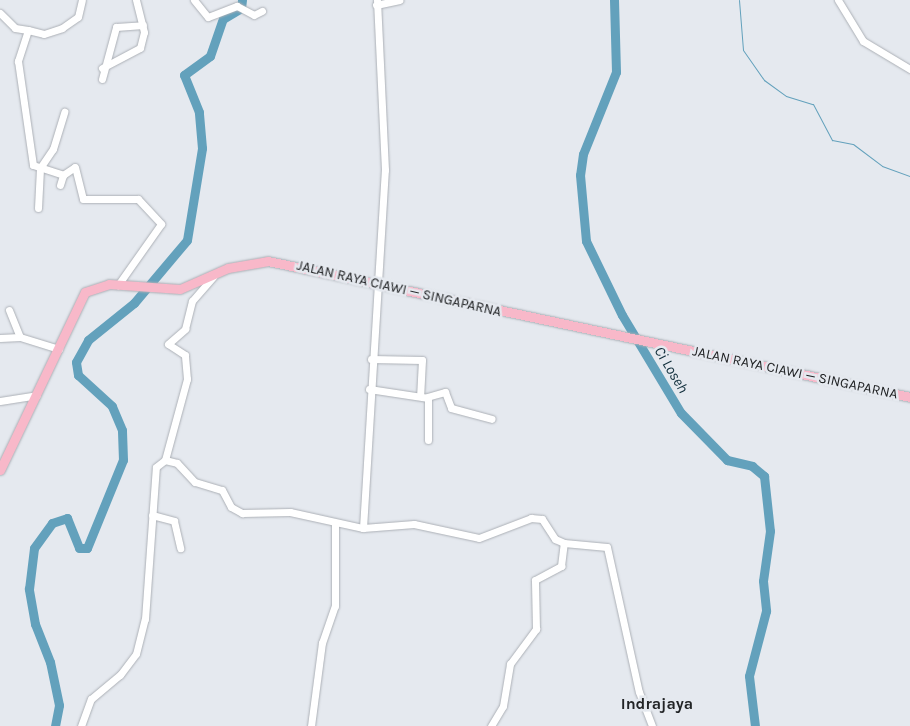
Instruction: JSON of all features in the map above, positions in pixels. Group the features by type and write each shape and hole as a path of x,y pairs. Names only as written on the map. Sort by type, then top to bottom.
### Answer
{"main road":[{"name":"JALAN RAYA CIAWI — SINGAPARNA","path":"0,470 85,292 118,284 165,290 197,285 215,275 268,261 910,397"}],"street":[{"path":"1,15 15,28 44,34 68,25 80,14 82,0"},
{"path":"102,68 139,50 143,25 136,0"},
{"path":"194,0 208,18 242,8 254,15 262,11"},
{"path":"363,528 369,389 385,170 376,3 399,0"},
{"path":"838,0 863,41 910,69"},
{"path":"102,79 102,68 116,27 143,25"},
{"path":"28,30 18,61 29,117 32,162 40,168 63,175"},
{"path":"38,208 40,168 53,148 64,112"},
{"path":"60,185 63,175 75,167 83,199 138,200 161,224 118,284"},
{"path":"81,726 92,699 120,675 136,654 145,619 156,467 166,460 187,379 185,355 168,344 185,329 192,301 215,275"},
{"path":"9,310 20,338"},
{"path":"0,338 20,338 59,348"},
{"path":"371,359 422,360 428,440"},
{"path":"369,389 424,396 445,392 451,408 492,418"},
{"path":"0,401 37,395"},
{"path":"166,460 177,463 195,482 222,490 231,507 242,513 290,512 335,524 363,528 414,524 479,538 532,518 542,519 555,539 564,543 607,547 639,692 652,726"},
{"path":"152,515 174,521 180,548"},
{"path":"311,726 320,685 321,651 336,606 335,524"},
{"path":"491,726 503,706 510,664 536,629 535,580 561,566 564,543"}],"waterway":[{"path":"55,726 59,705 50,662 35,624 29,589 34,548 52,523 67,518 79,548 87,548 123,460 122,430 112,406 78,375 76,362 88,340 134,303 187,240 202,148 199,112 184,75 210,56 223,19 241,8 242,0"},
{"name":"Ci Loseh","path":"614,0 616,72 583,154 580,175 586,241 622,315 681,413 727,460 752,466 764,476 770,531 763,581 766,611 749,676 755,726"},
{"path":"739,0 743,50 764,80 786,96 813,104 832,140 853,144 882,166 910,176"}],"district":[{"name":"Indrajaya","path":"657,704"}]}
